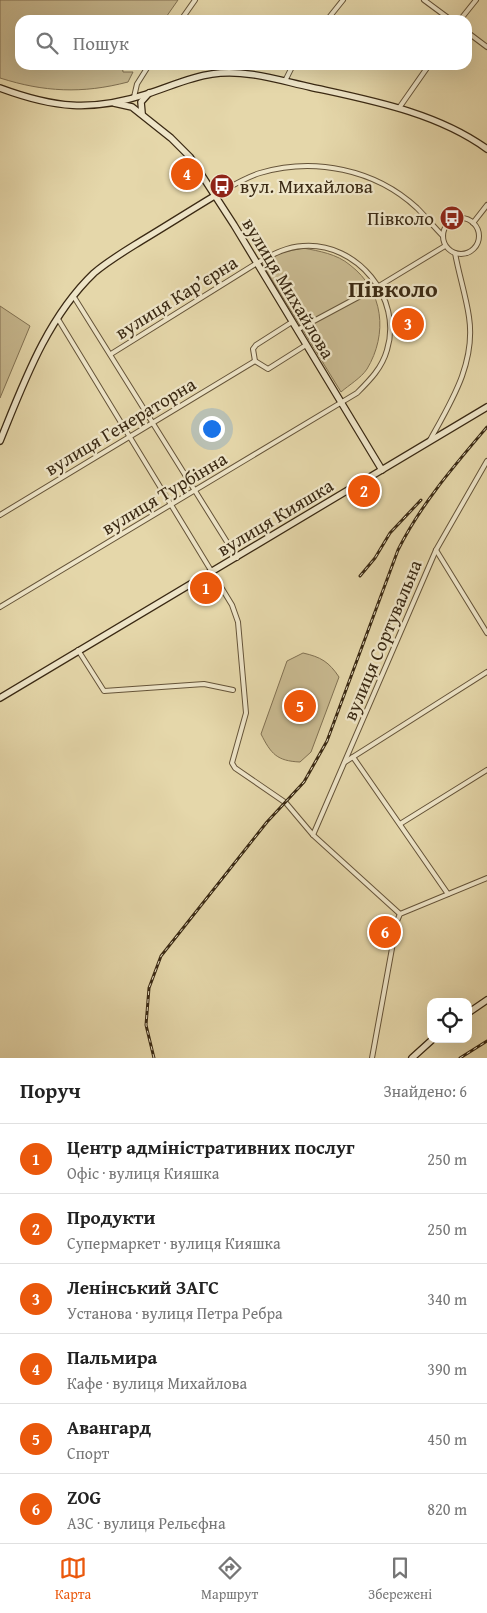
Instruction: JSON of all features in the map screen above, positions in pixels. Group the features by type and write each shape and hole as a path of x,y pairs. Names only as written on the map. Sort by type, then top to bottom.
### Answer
{"street":[{"path":"184,15 195,0"},
{"path":"331,15 343,0"},
{"path":"424,0 444,15"},
{"path":"464,15 476,0"},
{"path":"472,36 487,47"},
{"path":"134,97 137,84 146,70"},
{"path":"285,81 290,70"},
{"path":"398,108 425,70"},
{"path":"0,88 53,104 71,107 134,97 194,77 215,74 251,75 285,81 398,108 452,130 487,149"},
{"path":"142,113 141,102 149,93"},
{"name":"вулиця Михайлова","path":"110,102 128,105 142,113 181,146 216,195 382,470"},
{"path":"0,441 30,366 58,319 96,272 216,195 260,173 287,167 333,167 357,173 388,187 416,208 443,236 446,246 456,253 469,252 477,244 479,233 473,223 465,219 454,220 446,226 443,236"},
{"path":"473,223 487,204"},
{"name":"вулиця Кар’єрна","path":"111,354 257,263 280,251 291,248 304,246 328,248 358,264 378,286"},
{"path":"297,330 446,246"},
{"path":"428,442 458,389 469,343 470,319 456,253"},
{"name":"вулиця Турбінна","path":"0,607 342,403 372,379 381,366 388,349 390,315 385,298 378,286"},
{"path":"74,297 236,558"},
{"path":"58,319 232,606 238,622 246,713 232,763 235,768 286,803 313,835 400,914"},
{"path":"292,322 256,345 253,349 255,361 268,368 306,345"},
{"name":"вулиця Генераторна","path":"0,515 255,361"},
{"name":"вулиця Кияшка","path":"0,698 487,408"},
{"name":"вулиця Сортувальна","path":"313,835 436,550 487,461"},
{"path":"436,550 487,633"},
{"path":"78,650 104,691 204,684 233,690"},
{"path":"344,763 487,672"},
{"path":"353,757 448,894"},
{"path":"400,824 487,770"},
{"path":"372,1058 396,921 400,914 487,878"},
{"path":"472,1010 487,1000"},
{"path":"412,1058 429,1043"}],"shaded area":[{"path":"0,0 178,0 168,15 15,15 15,70 123,70 123,72 133,72 128,82 79,90 63,90 16,83 0,78"},
{"path":"303,248 328,254 345,261 361,275 370,287 376,300 380,328 374,356 367,369 341,392 261,262 279,253"},
{"path":"0,306 30,326 0,398"},
{"path":"303,653 324,661 332,667 339,677 311,752 300,762 280,758 268,747 261,734 287,661"}],"railway":[{"path":"154,1058 146,1025 149,988 161,956 267,822 304,782 327,741 398,550 428,501 450,471 487,427"},
{"path":"360,576 375,558 390,533 421,500"},
{"path":"460,1058 487,1041"}],"place":[{"name":"Пальмира","path":"187,174"},
{"name":"вул. Михайлова","path":"222,186"},
{"name":"Півколо","path":"452,218"},
{"name":"Ленінський ЗАГС","path":"408,324"},
{"name":"Продукти","path":"364,491"},
{"name":"Центр адміністративних послуг","path":"206,588"},
{"name":"Авангард","path":"300,706"},
{"name":"ZOG","path":"385,932"}],"district":[{"name":"Півколо","path":"393,288"}]}
